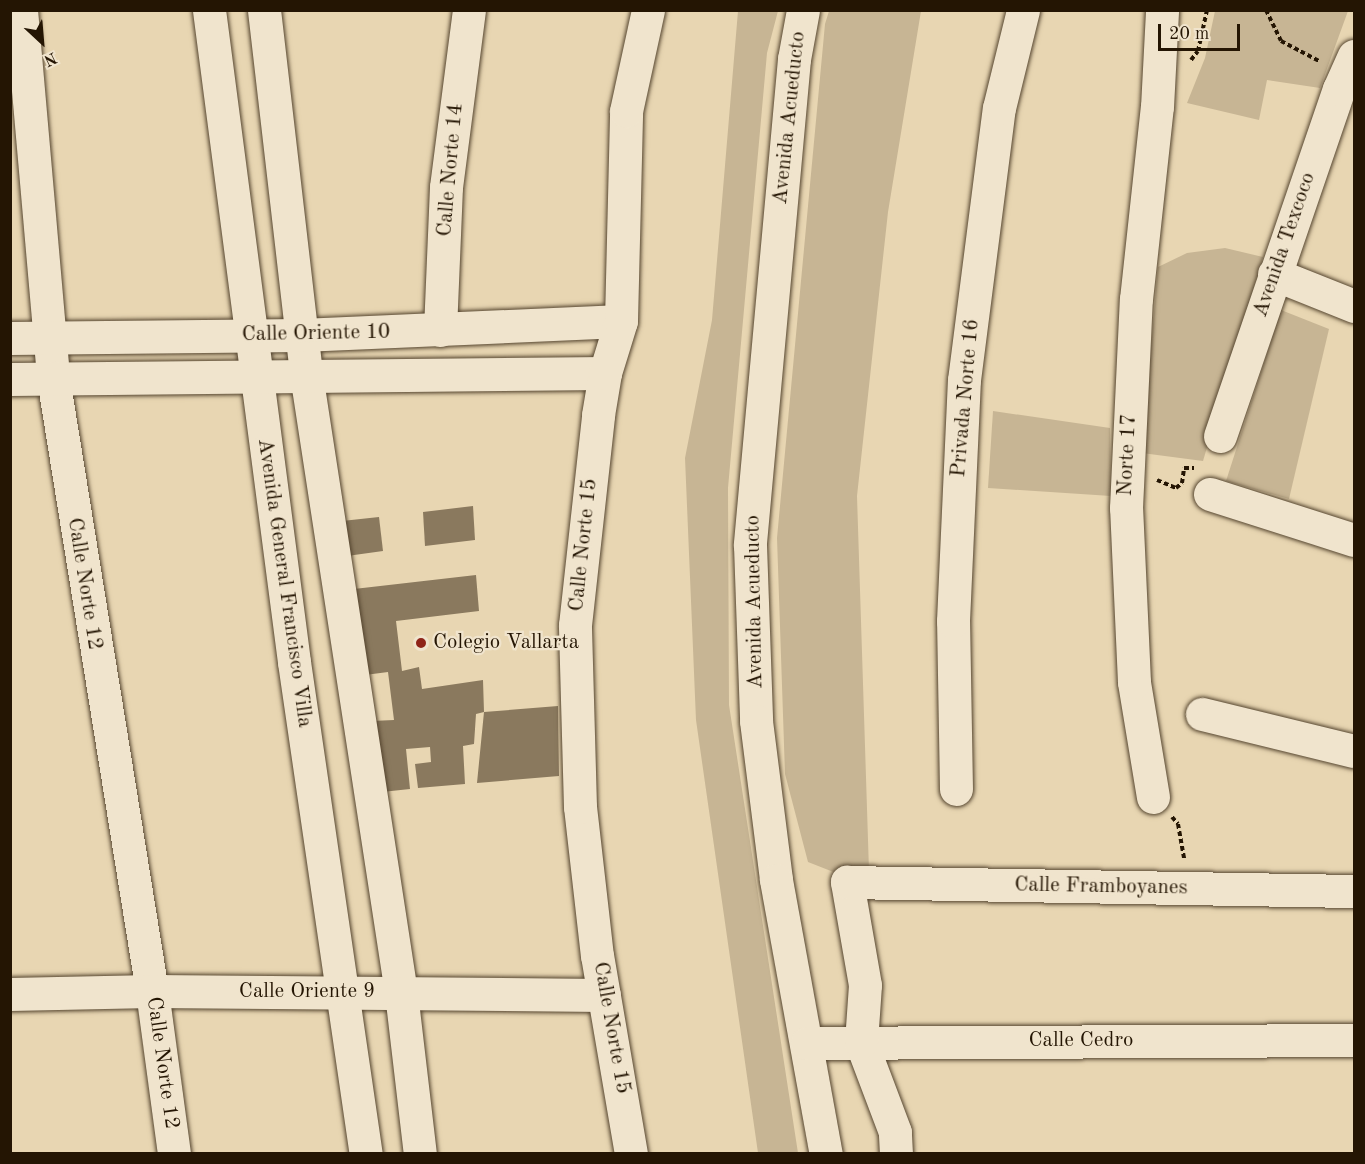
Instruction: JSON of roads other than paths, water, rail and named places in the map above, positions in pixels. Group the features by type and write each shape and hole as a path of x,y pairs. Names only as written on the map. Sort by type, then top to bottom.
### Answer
{"street":[{"name":"Calle Norte 12","path":"21,10 53,378 152,991 174,1154"},
{"name":"Avenida General Francisco Villa","path":"209,10 256,377 340,993 366,1154"},
{"path":"264,10 306,374 401,993 420,1154"},
{"name":"Calle Norte 14","path":"440,330 446,187 468,10"},
{"name":"Calle Norte 15","path":"631,1154 604,995 580,807 575,625 605,373 621,321 626,111 648,10"},
{"name":"Avenida Acueducto","path":"803,10 794,59 750,545 756,721 776,880 826,1154"},
{"name":"Privada Norte 16","path":"956,789 953,621 964,380 999,108 1023,10"},
{"name":"Norte 17","path":"1153,797 1134,682 1127,474 1136,299 1157,107 1162,10"},
{"name":"Avenida Texcoco","path":"1220,436 1274,274 1347,92 1354,56"},
{"path":"1274,274 1354,306"},
{"name":"Calle Oriente 10","path":"10,338 301,335 621,321"},
{"name":"Calle Oriente 10","path":"10,379 256,377 306,374 605,373"},
{"path":"1210,494 1354,540"},
{"path":"1202,714 1354,751"},
{"name":"Calle Framboyanes","path":"861,1042 865,985 847,882 1189,890 1354,891"},
{"name":"Calle Oriente 9","path":"10,994 152,991 604,995"},
{"name":"Calle Cedro","path":"807,1043 1354,1040"},
{"path":"861,1042 895,1132 896,1154"}],"place":[{"name":"Colegio Vallarta","path":"421,643"}]}
